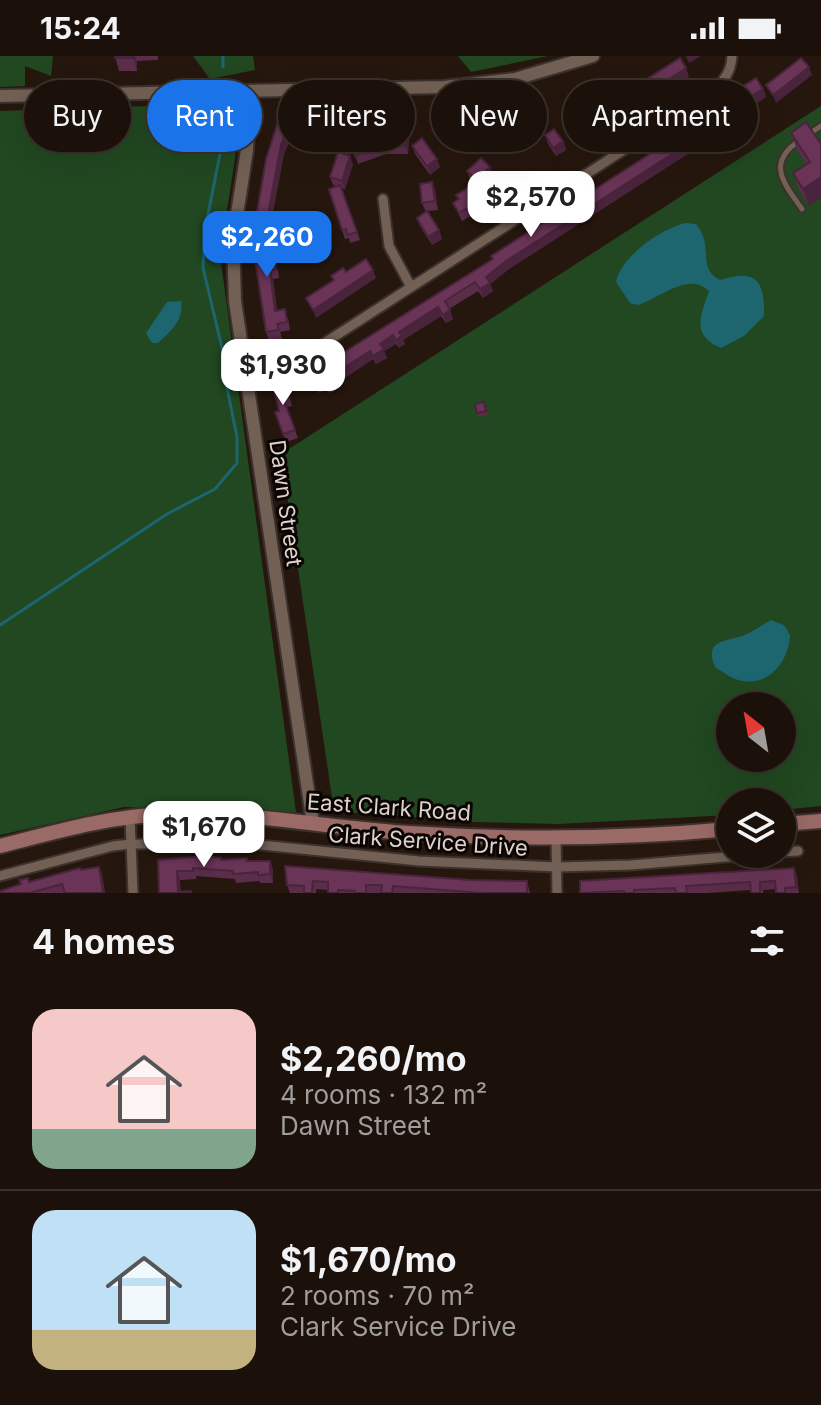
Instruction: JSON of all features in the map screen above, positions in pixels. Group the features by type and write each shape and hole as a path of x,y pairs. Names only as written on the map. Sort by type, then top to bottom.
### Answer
{"main road":[{"name":"East Clark Road","path":"0,846 130,817 201,813 408,833 556,838 716,830"},
{"path":"796,823 821,821"}],"street":[{"path":"262,91 488,83 543,73 593,56"},
{"path":"247,373 287,365 698,102 723,83 732,69 732,56"},
{"path":"0,96 147,93"},
{"name":"Dawn Street","path":"247,152 233,240 235,301 313,824"},
{"path":"528,181 542,202"},
{"path":"383,199 389,246 411,287"},
{"path":"130,817 133,893"},
{"path":"556,838 557,893"},
{"name":"Clark Service Drive","path":"0,876 131,844 252,844 419,861 557,867 716,858"}],"lane":[{"path":"802,209 781,180 781,161 787,149 821,126"}],"green space":[{"path":"0,56 53,56 51,76 25,66 24,86 0,87"},
{"path":"193,56 253,56 255,70 210,79"},
{"path":"458,56 548,56 471,72"},
{"path":"147,106 147,152 235,152 220,255 296,812 124,807 0,835 0,111 24,110 24,152 131,152 131,107"},
{"path":"821,106 821,806 796,809 796,788 716,788 716,816 558,824 473,822 334,811 281,454 750,152 758,152 758,147"}],"water":[{"path":"685,223 696,224 702,233 707,263 713,275 720,280 750,277 760,285 764,316 744,336 721,348 711,343 701,331 701,316 709,291 693,284 684,285 638,305 630,303 616,282 626,262 643,245"},
{"path":"181,301 181,314 176,324 158,343 152,343 146,333 167,302"},
{"path":"771,620 784,625 790,635 786,655 775,671 759,680 749,681 735,679 715,667 712,658 714,647 723,641 746,635"}],"building":[{"path":"680,58 686,68 668,80 645,80"},
{"path":"801,58 809,67 773,95 766,85"},
{"path":"278,121 280,152 268,214 257,212 266,159"},
{"path":"806,122 821,144 821,177 803,189 793,173 810,162 791,133"},
{"path":"554,129 563,141 553,148 547,134"},
{"path":"422,138 437,159 427,166 415,150 415,144"},
{"path":"338,152 350,156 342,181 330,177"},
{"path":"653,152 675,152 506,261 486,277 490,283 480,289 475,282 445,301 450,310 443,315 438,307 399,332 402,336 396,340 393,335 380,344 384,349 373,356 370,351 330,377 333,381 326,385 323,380 316,385 309,374 493,259 491,256"},
{"path":"481,158 490,167 476,180 467,171"},
{"path":"432,182 435,201 422,203 420,184"},
{"path":"476,183 485,198 459,213 453,203 459,199 456,195"},
{"path":"340,185 357,232 347,235 346,229 342,230 329,189"},
{"path":"427,211 439,230 428,237 417,218"},
{"path":"273,224 274,236 268,237 269,244 264,245 267,263 275,261 276,269 270,270 275,311 285,309 287,322 277,324 279,330 266,332 255,259 254,226"},
{"path":"366,259 373,270 313,310 306,298 334,280 331,276 343,268 346,272"},
{"path":"277,380 278,383 285,381 288,397 283,398 295,430 283,434 275,412 279,411 272,382"},
{"path":"484,402 486,411 477,413 475,404"},
{"path":"205,856 221,860 247,858 247,861 270,861 270,874 233,874 233,871 193,868 193,871 177,871 178,892 191,893 159,893 158,860"},
{"path":"285,866 470,880 527,881 527,893 393,886 392,893 381,893 382,885 366,885 366,893 338,890 338,893 328,893 328,882 313,881 312,893 304,893 304,886 287,885"},
{"path":"99,867 103,893 65,893 62,884 30,893 0,893 21,884 19,880 28,878 29,882 80,868"},
{"path":"794,868 796,887 785,888 785,893 776,893 775,881 760,882 760,893 751,893 750,882 686,886 687,893 676,893 675,888 634,890 634,893 580,893 580,881"}],"waterway":[{"path":"223,56 223,67"},
{"path":"0,625 167,514 215,489 237,463 237,437 223,352 203,268 205,230 220,152"}]}
